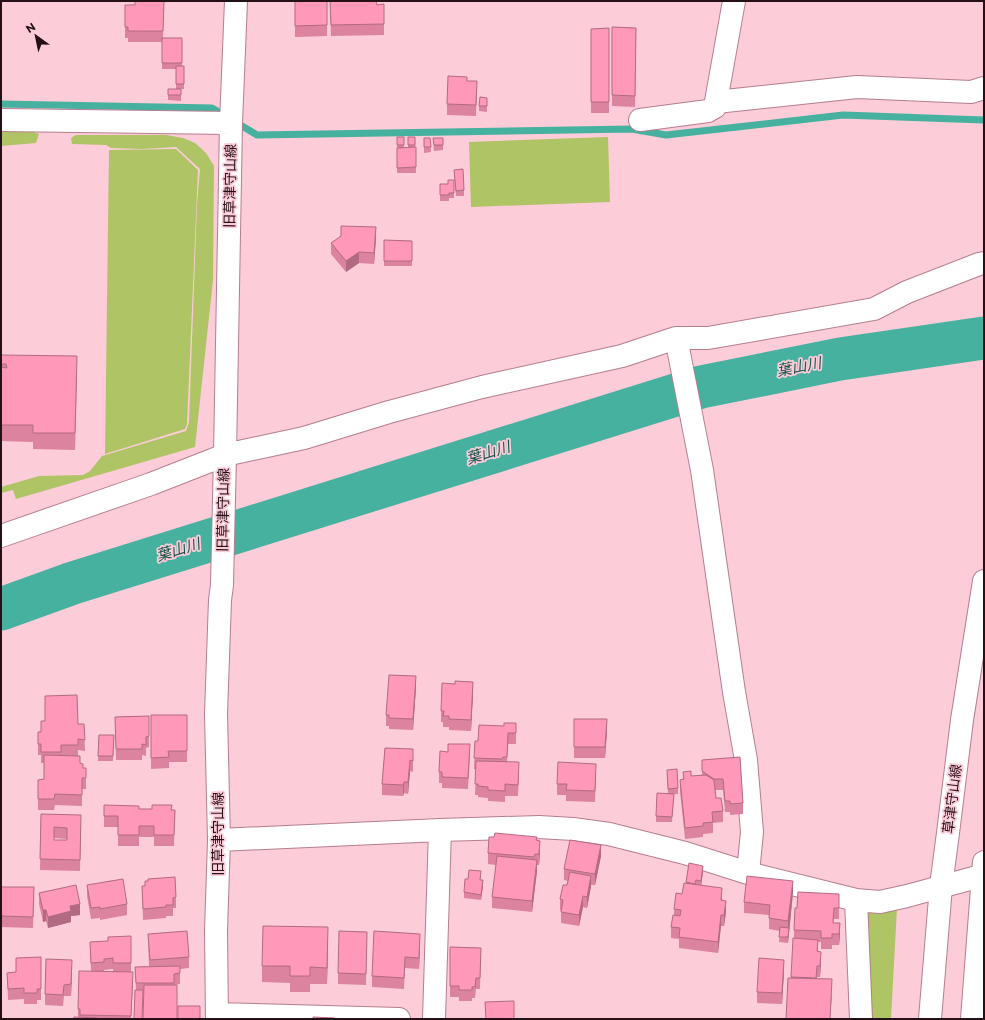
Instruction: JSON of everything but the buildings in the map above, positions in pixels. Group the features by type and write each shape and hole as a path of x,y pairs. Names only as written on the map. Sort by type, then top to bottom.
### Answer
{"street":[{"name":"旧草津守山線","path":"217,1017 216,931 219,840 216,714 220,600 222,586 231,123 236,1"},
{"path":"640,120 708,111 715,108 734,1"},
{"path":"716,102 857,87 971,92 984,88"},
{"path":"1,120 231,123"},
{"path":"1,536 224,460 304,438 389,412 482,387 622,356 676,338 708,338 874,309 907,292 984,263"},
{"path":"676,338 701,462 734,692 746,760 752,832 748,873"},
{"name":"草津守山線","path":"930,1019 941,886 962,720 984,581"},
{"path":"219,840 440,830 539,827 573,829 609,834 685,852 748,873 856,900 880,902 941,886 983,871 972,1019"},
{"path":"434,1019 440,830"},
{"path":"856,900 862,1019"},
{"path":"217,1017 399,1019"}],"green space":[{"path":"1,132 33,132 39,134 36,143 1,146"},
{"path":"76,135 166,135 183,138 195,143 206,153 214,166 213,280 195,447 16,499 13,490 1,493 1,487 39,476 83,475 90,471 102,456 186,431 189,422 197,205 200,169 176,147 142,149 111,148 106,145 72,144 71,138"},
{"path":"608,137 610,202 471,207 469,142"},
{"path":"176,149 198,170 187,424 185,429 105,454 109,150"},
{"path":"897,908 891,1019 869,1019 865,917 872,909"}],"waterway":[{"path":"1,104 212,108 257,135 632,129 666,135 843,115 984,120"},
{"name":"葉山川","path":"1,609 73,583 701,387 840,359 984,338"}]}
